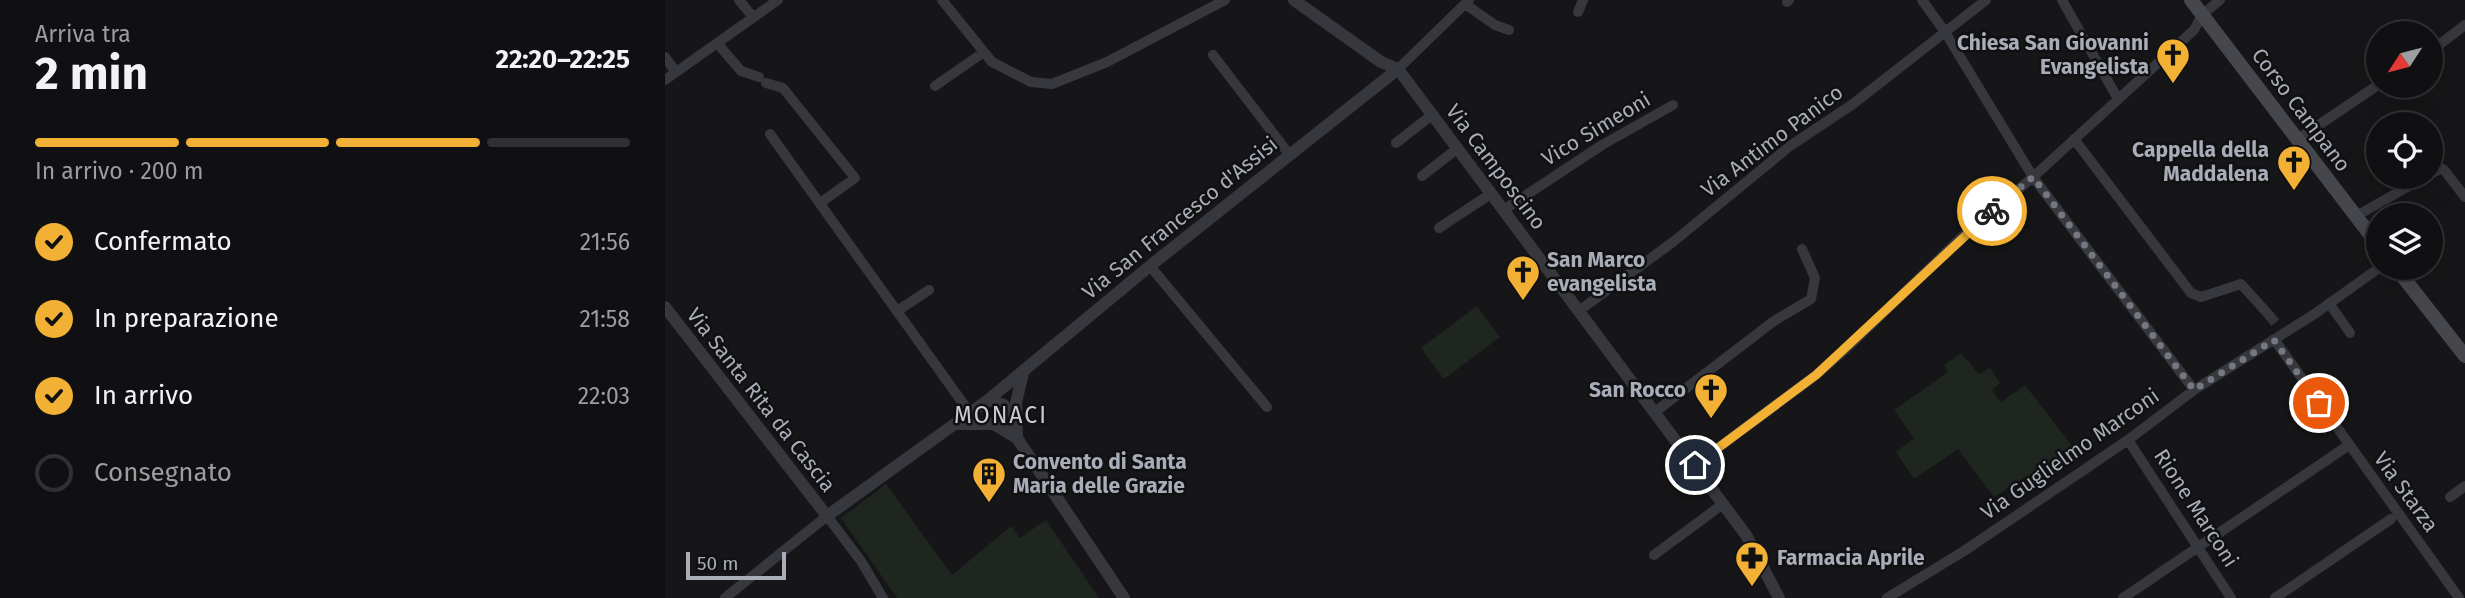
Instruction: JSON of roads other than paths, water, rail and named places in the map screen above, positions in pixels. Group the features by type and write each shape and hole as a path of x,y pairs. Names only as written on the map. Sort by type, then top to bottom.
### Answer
{"main road":[{"name":"Corso Campano","path":"2191,0 2366,229"},
{"path":"2405,280 2465,356"}],"street":[{"path":"739,0 753,17"},
{"path":"665,80 778,0"},
{"path":"942,0 992,62 1031,82 1052,84 1107,62 1225,0"},
{"path":"1294,0 1381,62 1398,69 1467,2 1495,25 1509,30"},
{"path":"1578,12 1583,0"},
{"path":"1922,0 1945,32 2033,177 2194,390"},
{"name":"Via Antimo Panico","path":"1580,310 1673,243 1790,146 1853,104 1986,0"},
{"path":"2062,0 2118,99"},
{"path":"1695,465 1816,375 1894,305 1967,232 2033,177 2194,30 2202,15 2220,0"},
{"path":"2443,42 2465,26"},
{"path":"717,43 741,71 783,88 855,178 820,203"},
{"path":"935,86 983,52"},
{"path":"1213,55 1289,154"},
{"path":"665,57 676,72"},
{"name":"Via Camposcino","path":"1398,69 1746,535 1779,598"},
{"name":"Via San Francesco d'Assisi","path":"827,516 988,400 1150,266 1398,69"},
{"path":"2298,139 2366,93"},
{"name":"Vico Simeoni","path":"1505,209 1602,145 1673,105"},
{"path":"1396,143 1433,114"},
{"path":"771,134 970,413"},
{"path":"2074,139 2191,293 2200,298 2241,284 2269,315"},
{"path":"1422,176 1458,148"},
{"path":"2443,169 2465,197"},
{"path":"2356,216 2404,189"},
{"path":"1439,228 1492,193"},
{"path":"1655,412 1774,321 1811,299 1815,278 1802,249"},
{"path":"1150,266 1267,407"},
{"name":"Via Guglielmo Marconi","path":"1887,598 1964,551 2128,440 2194,390 2274,340 2281,329 2329,303 2366,277"},
{"path":"897,311 929,290"},
{"path":"2329,303 2350,333"},
{"name":"Via Santa Rita da Cascia","path":"665,307 827,516"},
{"name":"Via Starza","path":"2274,340 2459,598"},
{"path":"1009,425 1018,388 1026,369"},
{"path":"988,400 990,412 1009,425 1124,598"},
{"path":"953,425 974,422 1009,425"},
{"name":"Rione Marconi","path":"2128,440 2231,598"},
{"path":"2123,598 2349,445"},
{"path":"2450,497 2465,486"},
{"path":"1654,555 1723,504"},
{"path":"726,598 827,516 861,561 883,598"},
{"path":"2275,598 2391,519"}],"tunnel":[{"path":"2269,315 2278,326"}],"place":[{"name":"Chiesa San Giovanni Evangelista","path":"2173,85"},
{"name":"Cappella della Maddalena","path":"2294,192"},
{"name":"San Marco evangelista","path":"1523,302"},
{"name":"San Rocco","path":"1711,420"},
{"name":"Convento di Santa Maria delle Grazie","path":"989,504"},
{"name":"Farmacia Aprile","path":"1752,588"}],"district":[{"name":"MONACI","path":"1001,415"}]}
